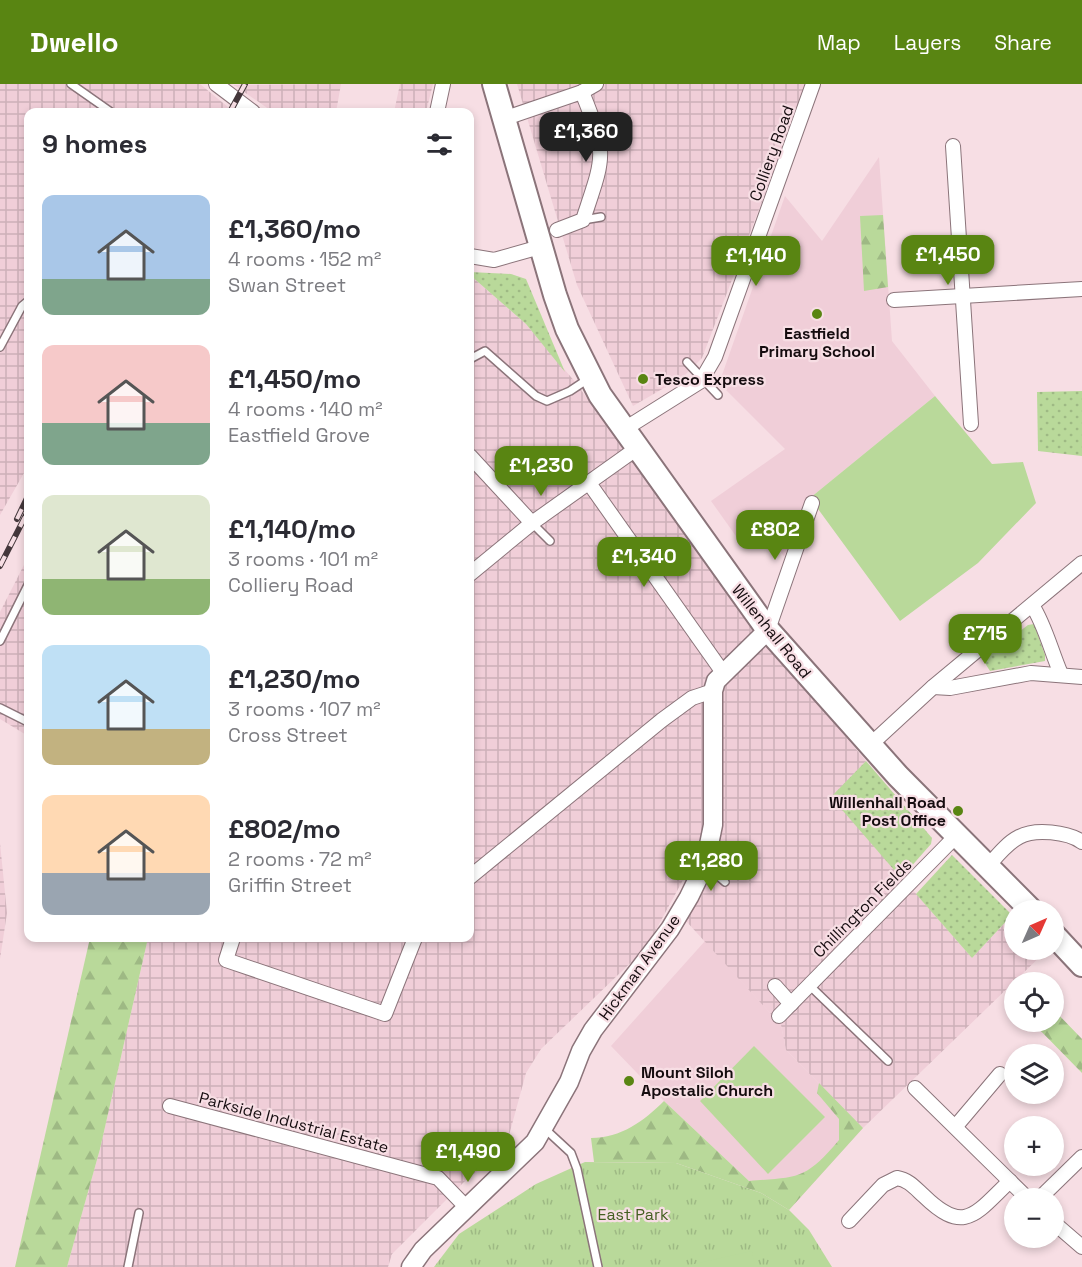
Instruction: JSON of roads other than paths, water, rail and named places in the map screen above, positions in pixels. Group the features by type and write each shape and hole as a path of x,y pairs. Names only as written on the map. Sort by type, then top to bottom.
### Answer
{"highway":[{"name":"Willenhall Road","path":"494,84 506,118 540,247 567,328 590,378 623,430 768,630 869,746 1020,900"},
{"path":"1064,946 1082,965"}],"street":[{"path":"216,84 248,108"},
{"path":"438,108 443,84"},
{"path":"506,118 582,92 596,84"},
{"name":"Colliery Road","path":"623,430 702,379 715,357 813,84"},
{"path":"557,230 583,220 602,165 599,135 582,92"},
{"path":"953,146 965,298 971,424"},
{"path":"474,257 494,260 540,247"},
{"path":"894,300 965,298 1082,288"},
{"path":"474,570 532,523 636,449"},
{"path":"474,460 532,523"},
{"path":"589,483 724,674"},
{"path":"474,874 662,720 692,698 713,691 716,681 768,630 812,503"},
{"path":"869,746 933,687 1082,562"},
{"path":"1032,605 1041,619 1046,639 1061,674"},
{"path":"933,687 950,688 1031,673 1082,676"},
{"name":"Hickman Avenue","path":"411,1267 423,1250 513,1166 544,1128 593,1030 670,929 705,864 713,825 713,691"},
{"path":"988,866 1020,836 1054,833 1074,836 1082,842"},
{"name":"Chillington Fields","path":"779,1016 957,835"},
{"path":"231,942 226,960 385,1014 412,942"},
{"path":"775,986 791,1004"},
{"path":"956,1126 1000,1074"},
{"path":"915,1088 1017,1188"},
{"name":"Parkside Industrial Estate","path":"170,1106 438,1178 467,1208"},
{"path":"1050,1188 1082,1157"},
{"path":"849,1221 884,1185 897,1178 910,1183 939,1211 960,1218 975,1213 1010,1181"},
{"path":"1064,1232 1082,1248"}],"lane":[{"path":"71,84 105,108"},
{"path":"583,220 601,217"},
{"path":"0,347 24,304"},
{"path":"474,357 485,351 536,396 547,401 570,391 590,378"},
{"path":"687,362 718,394"},
{"path":"532,523 550,541"},
{"path":"0,641 24,593"},
{"path":"0,708 24,720"},
{"path":"705,864 725,882"},
{"path":"809,985 888,1061"},
{"path":"544,1128 571,1153 577,1169 598,1267"},
{"path":"128,1267 139,1213"}],"railway":[{"path":"232,108 245,84"},
{"path":"17,519 24,504"},
{"path":"0,566 24,519"}],"place":[{"name":"Eastfield Primary School","path":"817,314"},
{"name":"Tesco Express","path":"643,379"},
{"name":"Willenhall Road Post Office","path":"958,811"},
{"name":"Mount Siloh Apostalic Church","path":"629,1081"}],"park label":[{"name":"East Park","path":"633,1214"}]}
